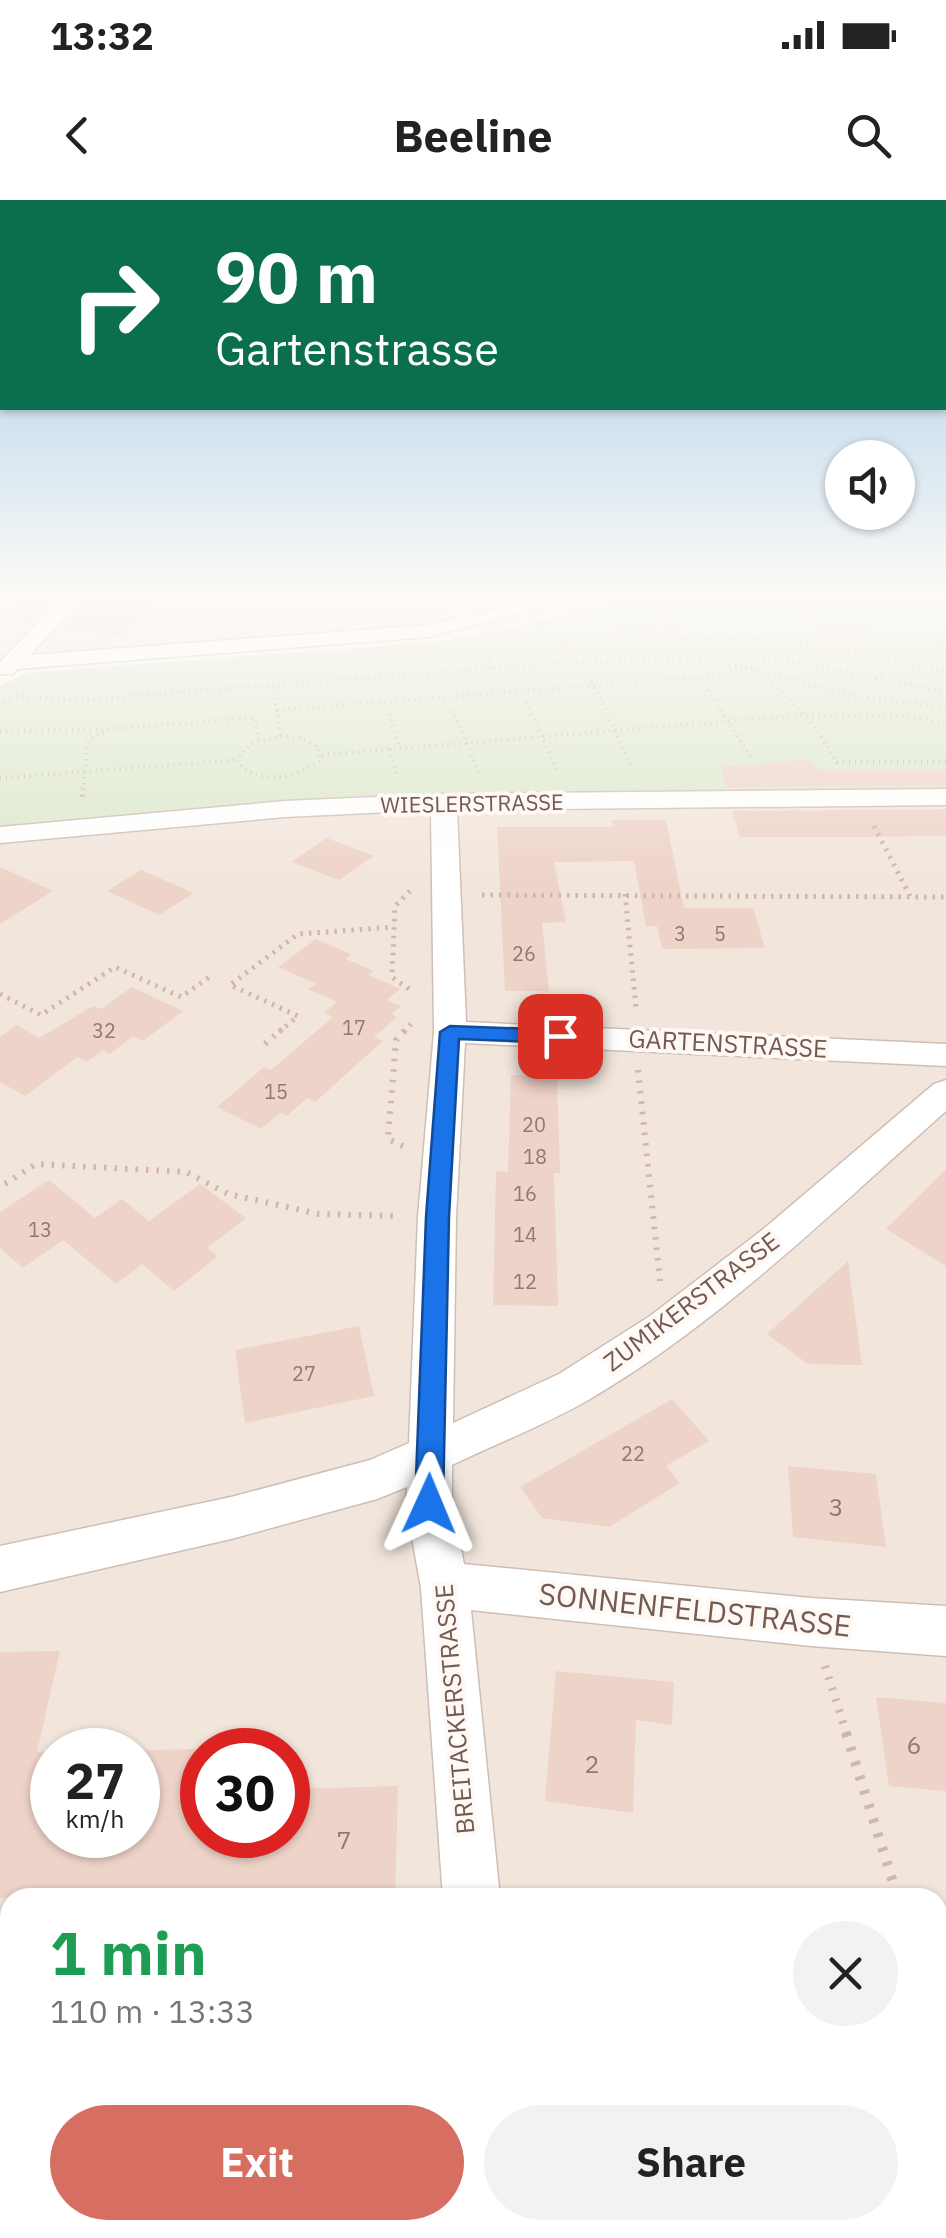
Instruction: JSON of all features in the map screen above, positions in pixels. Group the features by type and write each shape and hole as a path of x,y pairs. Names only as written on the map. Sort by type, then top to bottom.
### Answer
{"street":[{"name":"WIESLERSTRASSE","path":"0,835 284,810 444,802 946,798"},
{"name":"BREITACKERSTRASSE","path":"444,802 433,888 450,1032 438,1217 429,1504 445,1588 471,1888"},
{"name":"GARTENSTRASSE","path":"450,1032 635,1023 946,1056"},
{"name":"ZUMIKERSTRASSE","path":"0,1570 231,1518 377,1478 574,1386 664,1328 774,1241 946,1092"},
{"name":"SONNENFELDSTRASSE","path":"445,1588 475,1587 810,1622 946,1631"}],"path":[{"path":"1,694 71,700 150,694"},
{"path":"274,694 281,736"},
{"path":"277,710 475,694"},
{"path":"593,694 632,768"},
{"path":"710,694 752,760"},
{"path":"778,694 806,715 837,762 853,798 910,896"},
{"path":"847,694 946,707"},
{"path":"0,707 13,696"},
{"path":"526,702 558,772"},
{"path":"454,710 480,776"},
{"path":"390,714 399,748"},
{"path":"237,760 248,772 284,777 312,768 322,755 806,715 902,715 946,724"},
{"path":"0,731 109,729 254,718 258,741"},
{"path":"80,809 88,741 109,729"},
{"path":"237,760 240,752 258,741 281,736 310,741 322,755"},
{"path":"390,749 398,780"},
{"path":"0,778 237,760"},
{"path":"837,762 946,762"},
{"path":"441,1162 388,1139 396,1040 412,1023 414,992 392,977 395,906 433,888 946,897"},
{"path":"625,894 664,1328"},
{"path":"265,1044 298,1016 230,985 298,934 394,927"},
{"path":"0,994 41,1015 115,967 182,997 212,976"},
{"path":"4,1184 36,1164 186,1172 228,1194 319,1214 438,1217"},
{"path":"810,1622 895,1888"}],"shaded area":[{"path":"946,797 946,1888 0,1888 0,835 285,809"}],"green space":[{"path":"0,694 946,694 946,797 444,802 0,835"}],"building":[{"path":"809,759 817,769 946,769 946,785 726,787 720,767"},
{"path":"946,809 946,836 853,837 740,837 732,811"},
{"path":"611,820 666,820 684,908 753,908 765,948 662,949 657,926 646,926 634,861 554,862 566,922 542,923 549,991 505,991 497,827 613,827"},
{"path":"327,838 374,856 339,880 291,862"},
{"path":"0,867 53,891 0,924"},
{"path":"141,870 194,893 159,915 107,891"},
{"path":"316,939 351,954 346,959 374,971 369,975 400,989 387,1000 401,1006 391,1014 397,1017 374,1037 383,1041 315,1102 307,1098 287,1116 280,1113 261,1129 217,1107 264,1067 271,1070 333,1017 324,1013 337,1002 308,989 316,984 278,967"},
{"path":"132,987 183,1011 143,1041 133,1036 110,1054 103,1050 87,1062 77,1057 25,1096 0,1082 0,1037 17,1025 39,1038 93,1006 101,1009"},
{"path":"511,1075 557,1076 560,1173 554,1173 558,1306 493,1305 496,1171 508,1172"},
{"path":"946,1169 946,1266 886,1229"},
{"path":"49,1180 95,1218 122,1199 149,1221 200,1184 246,1218 207,1248 218,1256 174,1291 142,1264 116,1284 63,1240 23,1268 0,1248 0,1212"},
{"path":"848,1261 862,1365 808,1364 767,1334"},
{"path":"359,1326 374,1396 245,1423 235,1350"},
{"path":"672,1399 709,1441 666,1466 680,1483 609,1527 542,1518 520,1487"},
{"path":"788,1466 876,1474 886,1547 793,1537"},
{"path":"60,1651 42,1728 30,1728 30,1858 160,1858 160,1750 180,1749 180,1858 310,1858 310,1788 398,1786 395,1888 0,1888 0,1652"},
{"path":"556,1671 674,1682 672,1725 636,1720 633,1813 545,1801"},
{"path":"876,1697 946,1703 946,1791 889,1786"}],"route":[{"path":"429,1504 438,1217 450,1032 560,1036"}]}
